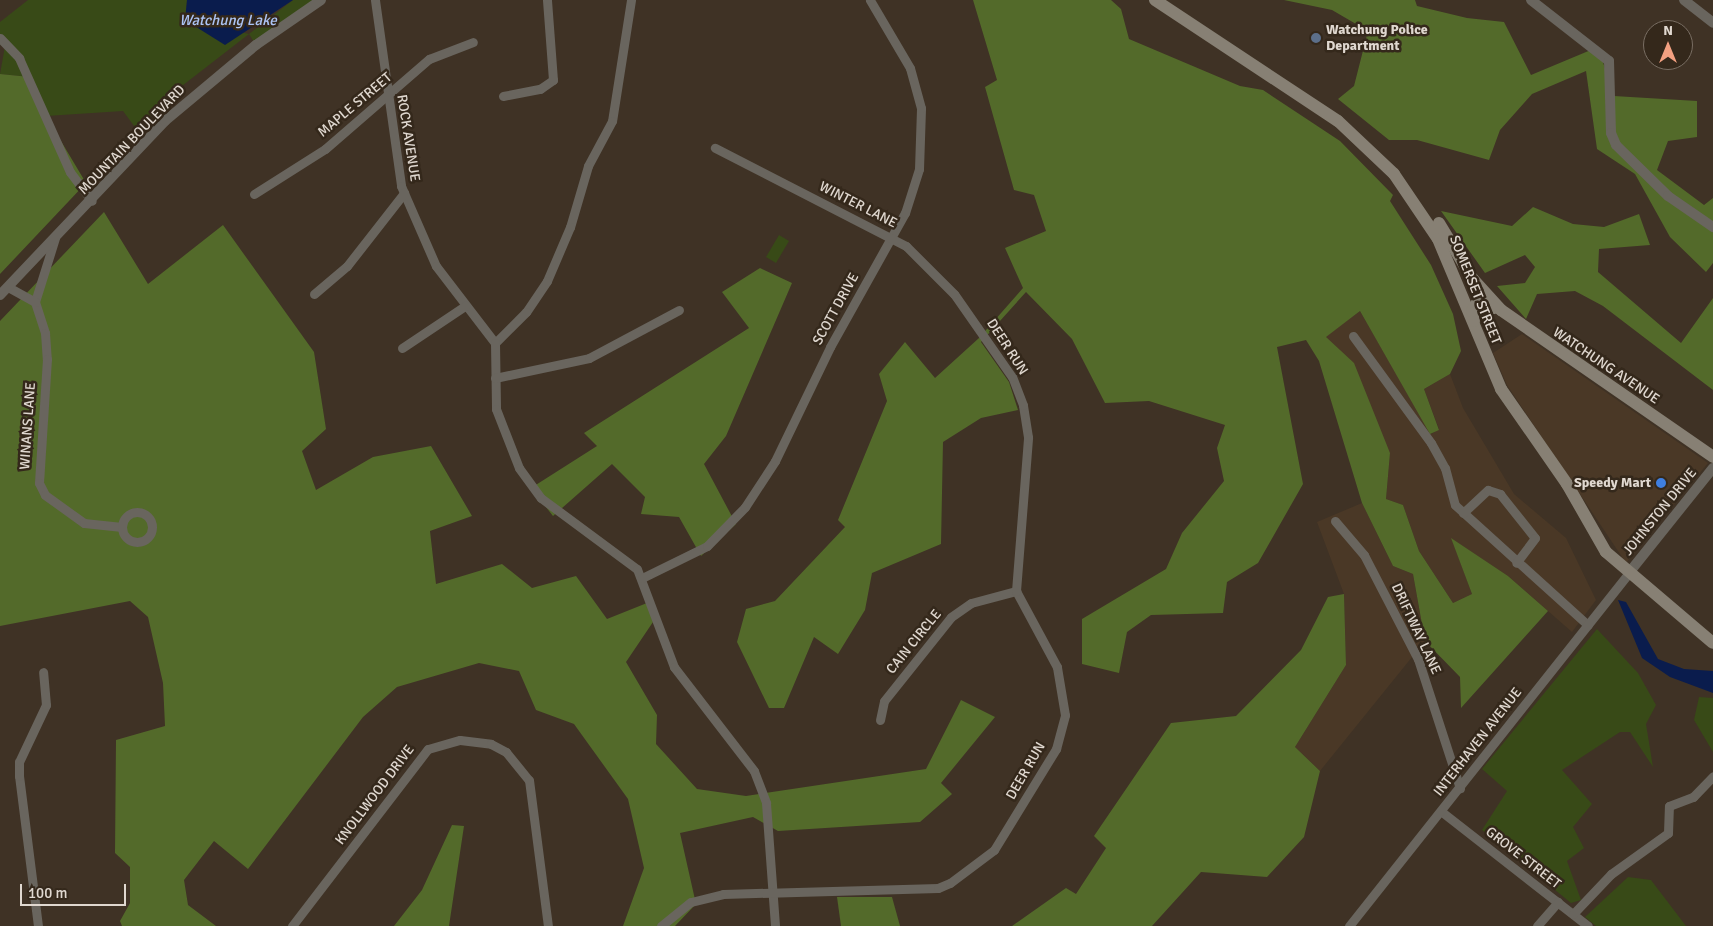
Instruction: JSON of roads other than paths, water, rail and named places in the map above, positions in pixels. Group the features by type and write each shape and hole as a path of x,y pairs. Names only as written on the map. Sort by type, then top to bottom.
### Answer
{"main road":[{"name":"SOMERSET STREET","path":"1155,0 1326,112 1383,161 1438,239 1501,389 1567,484 1606,552 1628,574 1713,643"},
{"name":"SOMERSET STREET","path":"1168,0 1327,102 1366,134 1411,182 1486,296"},
{"name":"WATCHUNG AVENUE","path":"1486,296 1524,329 1713,456"},
{"path":"1479,340 1472,311 1480,302 1486,302 1524,329"}],"street":[{"name":"MOUNTAIN BOULEVARD","path":"0,295 196,93 321,0"},
{"name":"ROCK AVENUE","path":"375,0 387,97 404,193 436,266 495,343"},
{"path":"503,96 540,89 553,80 547,0"},
{"path":"631,0 612,121 588,166 570,227 547,281 526,312 495,343 495,378 500,429 531,486 555,510 632,564 642,578 674,667 759,781 766,803 775,926"},
{"name":"SCOTT DRIVE","path":"642,578 707,546 745,507 775,461 830,348 892,236 918,169 921,108 910,68 870,0"},
{"path":"1531,0 1609,61 1611,133 1616,144 1668,196 1713,226"},
{"path":"1684,0 1713,23"},
{"path":"0,38 19,58 70,172 92,201"},
{"name":"MAPLE STREET","path":"254,194 325,149 429,59 473,42"},
{"name":"WINTER LANE","path":"714,148 892,236 937,273 967,313"},
{"path":"314,294 347,266 404,193"},
{"path":"8,287 35,302 56,238"},
{"name":"WINANS LANE","path":"35,302 45,333 47,359 39,483 45,495 84,524 122,526"},
{"path":"402,348 465,306"},
{"path":"495,378 589,358 679,310"},
{"name":"DEER RUN","path":"661,926 703,897 772,892 938,888 975,869 994,850 1056,749 1065,715 1057,667 1016,591 1028,464 1027,422 1012,377 967,313"},
{"path":"1353,336 1412,412 1445,468 1451,498 1463,513 1516,563 1588,626"},
{"name":"JOHNSTON DRIVE","path":"1628,574 1713,468"},
{"path":"1463,513 1488,490 1500,494 1535,538 1516,563"},
{"name":"DRIFTWAY LANE","path":"1335,522 1364,555 1418,659 1460,788"},
{"name":"INTERHAVEN AVENUE","path":"1349,926 1442,812 1628,574"},
{"name":"CAIN CIRCLE","path":"880,720 884,701 951,617 971,603 1016,591"},
{"path":"38,926 19,776 19,762 46,705 42,672"},
{"name":"KNOLLWOOD DRIVE","path":"292,926 428,749 460,740 491,744 506,752 529,780 548,926"},
{"path":"1573,914 1611,874 1668,832 1668,806 1693,797 1713,776"},
{"name":"GROVE STREET","path":"1442,812 1588,926"},
{"path":"1537,926 1558,902"}],"water":[{"name":"Watchung Lake","path":"187,0 293,0 225,45 185,20"},
{"path":"1618,600 1626,602 1658,659 1684,669 1713,671 1713,693 1670,677 1642,658"}],"place":[{"name":"Watchung Police Department","path":"1316,38"},
{"name":"Speedy Mart","path":"1661,483"}]}
